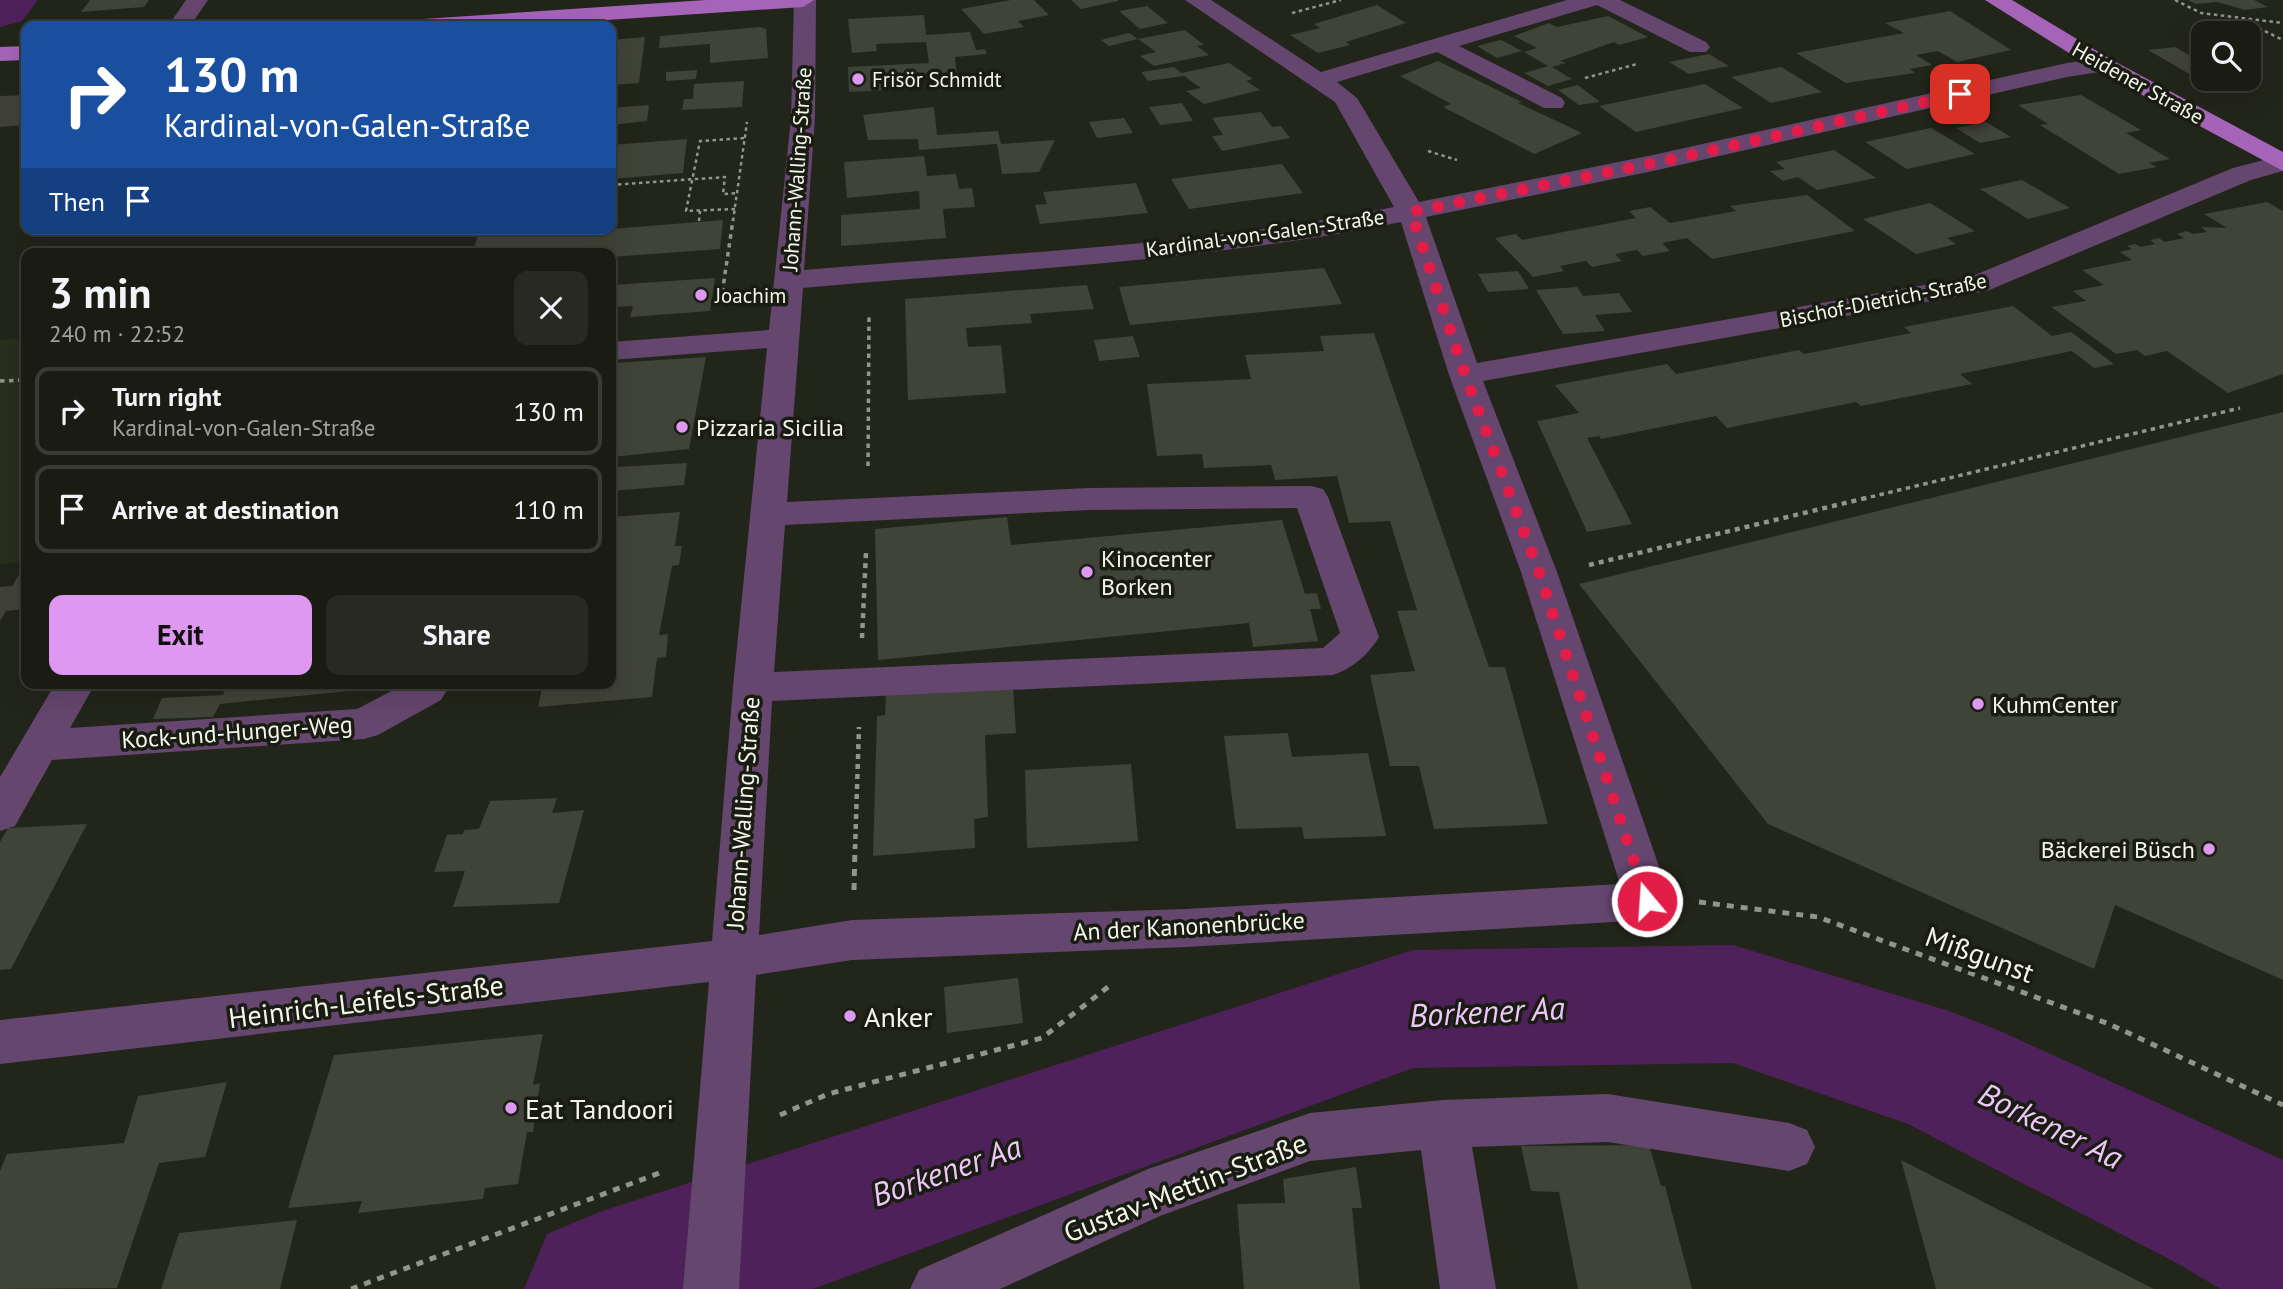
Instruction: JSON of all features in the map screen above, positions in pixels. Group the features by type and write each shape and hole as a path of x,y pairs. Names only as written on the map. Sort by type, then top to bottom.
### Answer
{"main road":[{"path":"496,21 804,0"},
{"name":"Heidener Straße","path":"1996,0 2104,65 2283,163"},
{"path":"0,54 21,53"}],"street":[{"path":"182,21 197,0"},
{"name":"Johann-Walling-Straße","path":"711,1289 720,1180 719,1142 753,687 803,118 804,0"},
{"path":"1196,0 1321,79 1345,98 1411,212 1465,375 1539,572 1647,901"},
{"path":"1321,79 1591,0"},
{"path":"1603,0 1698,47"},
{"path":"1438,44 1543,98"},
{"name":"Kardinal-von-Galen-Straße","path":"789,280 1170,247 1351,224 1800,131 2067,70 2104,65"},
{"name":"Bischof-Dietrich-Straße","path":"1465,375 1977,285 2242,173 2283,163"},
{"path":"616,351 784,338"},
{"path":"753,687 860,680 1333,661 1360,637 1311,497 1089,499 768,514"},
{"path":"0,814 72,689"},
{"name":"Kock-und-Hunger-Weg","path":"40,745 364,723 427,690"},
{"name":"An der Kanonenbrücke","path":"732,959 852,940 1185,928 1647,901"},
{"name":"Heinrich-Leifels-Straße","path":"0,1042 732,959"},
{"name":"Gustav-Mettin-Straße","path":"938,1289 1148,1195 1310,1137 1443,1124 1608,1118 1788,1147"},
{"path":"1443,1124 1468,1289"}],"path":[{"path":"2175,0 2201,13 2283,23"},
{"path":"2244,20 2283,40"},
{"path":"1543,98 1698,47"},
{"path":"713,344 747,122"},
{"path":"735,209 686,211 700,141 745,138"},
{"path":"1425,150 1538,186"},
{"path":"616,185 724,177 723,194 738,193"},
{"path":"699,221 700,211"},
{"path":"852,940 867,508 870,274"},
{"path":"0,382 21,380"},
{"path":"1539,572 1573,569 2240,408"},
{"name":"Mißgunst","path":"1647,901 1680,900 1818,917 2109,1024 2283,1105"}],"shaded area":[{"path":"21,338 21,562 0,564 0,340"}],"building":[{"path":"90,0 149,0 144,7 81,12"},
{"path":"1011,0 1034,0 1049,15 1018,21 1024,27 984,34 961,9"},
{"path":"1071,0 1118,0 1118,1 1081,9"},
{"path":"2188,0 2254,0 2268,7 2245,10 2217,2 2196,4"},
{"path":"1377,5 1406,23 1346,42 1350,45 1318,53 1290,35 1320,28 1314,24"},
{"path":"1147,6 1168,23 1140,29 1119,11"},
{"path":"1950,11 2011,50 1957,62 1938,51 1916,55 1932,65 1910,69 1915,73 1846,83 1796,53 1904,33 1885,23"},
{"path":"924,15 926,35 970,32 976,50 985,49 987,54 955,57 957,76 905,79 906,89 849,92 848,67 929,63 926,42 876,44 877,51 852,53 848,19"},
{"path":"1608,16 1648,37 1619,45 1614,42 1560,61 1566,63 1552,67 1572,79 1548,86 1524,73 1548,66 1524,52 1537,48 1514,36 1549,23 1557,27"},
{"path":"760,27 766,29 768,58 710,63 710,44 659,48 660,36"},
{"path":"1185,30 1204,45 1197,46 1209,55 1154,66 1140,56 1156,52 1138,39"},
{"path":"1129,33 1138,39 1109,46 1101,40"},
{"path":"645,37 639,83 616,85 616,40"},
{"path":"1501,40 1522,51 1497,58 1477,46"},
{"path":"2175,47 2191,55 2191,75 2148,50"},
{"path":"1709,54 1729,66 1689,74 1669,62"},
{"path":"1438,61 1582,133 1534,154 1443,107 1451,104 1400,76"},
{"path":"1229,63 1253,79 1246,81 1260,90 1204,104 1186,91 1201,88 1184,76 1148,81 1141,72 1174,67 1181,73"},
{"path":"1781,67 1822,92 1771,103 1731,77"},
{"path":"697,70 696,79 666,81 666,72"},
{"path":"744,81 742,107 682,110 684,99 693,99 694,84"},
{"path":"1705,84 1743,108 1636,132 1599,106"},
{"path":"1578,85 1600,102 1579,105 1558,90"},
{"path":"21,95 21,125 0,127 0,96"},
{"path":"2081,95 2141,130 2126,133 2170,159 2149,163 2157,167 2119,174 2040,125 2048,124 2018,105"},
{"path":"1182,103 1193,121 1160,125 1149,107"},
{"path":"649,105 647,121 616,124 616,108"},
{"path":"934,107 937,135 998,131 1001,144 1055,140 1039,172 1002,174 997,144 919,150 918,139 868,140 863,115"},
{"path":"1261,112 1272,127 1281,126 1290,138 1222,151 1212,136 1223,135 1212,118"},
{"path":"1124,118 1133,133 1097,138 1089,122"},
{"path":"1986,122 2011,137 1980,143 1956,128"},
{"path":"1931,128 1975,154 1907,169 1865,142"},
{"path":"687,139 683,173 616,179 616,145"},
{"path":"1834,150 1876,178 1817,190 1798,177 1783,181 1770,171 1785,169 1776,162"},
{"path":"924,156 927,176 956,174 959,189 972,188 975,207 943,209 946,238 841,246 841,215 920,209 919,191 847,198 844,162"},
{"path":"1282,164 1303,193 1189,209 1171,179"},
{"path":"2022,180 2070,208 2028,219 1980,189"},
{"path":"1136,183 1148,213 1040,224 1035,205 1047,204 1043,192"},
{"path":"1807,195 1855,231 1712,259 1687,238 1662,243 1670,251 1643,256 1637,250 1615,254 1622,261 1592,267 1586,261 1560,266 1564,271 1533,277 1495,238 1516,234 1522,240 1636,218 1629,211 1650,207 1670,223 1736,211 1730,206"},
{"path":"2267,202 2283,211 2283,374 2228,393 2167,351 2145,356 2137,350 2116,354 2051,307 2086,301 2073,291 2104,285 2082,270 2132,260 2120,252 2132,249 2127,246 2155,244 2150,240 2159,238 2165,242 2184,238 2177,234 2187,231 2193,234 2207,232 2201,227 2227,228 2204,214"},
{"path":"1930,203 1975,231 1947,238 1956,244 1916,254 1863,219"},
{"path":"723,220 720,249 616,257 616,248 474,248 478,235 616,235 616,229"},
{"path":"1324,268 1342,304 1130,325 1119,287"},
{"path":"1518,271 1529,289 1488,292 1478,274"},
{"path":"715,278 710,311 630,317 633,306 616,307 616,285"},
{"path":"1087,285 1094,309 1030,314 1032,323 966,328 968,347 1001,345 1006,393 908,400 905,299"},
{"path":"1577,287 1583,296 1619,293 1632,312 1595,315 1605,331 1563,334 1536,290"},
{"path":"2013,306 2052,336 2071,332 2114,364 2094,368 2072,351 1960,374 1972,384 1861,406 1856,402 1727,428 1716,416 1601,439 1599,436 1587,438 1632,524 1587,532 1537,421 1579,413 1555,385 1667,364 1676,374 1799,350 1804,354 1911,333 1904,327"},
{"path":"1374,333 1489,667 1505,667 1548,824 1434,829 1419,766 1390,766 1370,675 1415,671 1397,611 1417,610 1390,521 1349,523 1337,476 1275,480 1271,465 1204,468 1202,454 1157,456 1147,384 1251,379 1245,355 1324,351 1320,336"},
{"path":"1133,336 1140,357 1099,361 1094,340"},
{"path":"706,357 689,449 616,456 616,363"},
{"name":"KuhmCenter","path":"2283,412 2283,980 2115,905 2094,969 1768,824 1579,584"},
{"path":"687,463 684,485 616,491 616,467"},
{"path":"680,512 675,546 682,546 679,565 672,566 659,635 668,634 666,657 657,658 652,697 538,707 542,689 616,689 616,517"},
{"name":"Kinocenter Borken","path":"1007,517 1011,545 1282,520 1305,594 1317,593 1321,609 1310,609 1318,641 1253,647 1249,623 878,660 875,529"},
{"path":"19,575 21,610 6,611 0,621 0,587 12,586"},
{"path":"1013,686 1016,733 985,735 988,817 974,819 975,848 873,856 877,716 885,715 886,695"},
{"path":"225,689 358,689 220,704 213,717 153,719 162,698 223,695"},
{"path":"1288,733 1292,757 1368,753 1386,836 1304,839 1302,827 1236,829 1224,736"},
{"path":"1131,764 1138,841 1027,848 1025,770"},
{"path":"557,798 552,813 584,810 559,903 453,907 465,871 434,872 447,835 479,829 490,801"},
{"path":"87,824 11,969 0,970 0,842 8,828"},
{"path":"1018,978 1023,1023 947,1033 944,987"},
{"path":"543,1034 533,1085 540,1083 533,1132 527,1132 518,1184 485,1188 483,1199 358,1213 362,1201 288,1208 334,1055"},
{"path":"227,1082 205,1157 159,1163 117,1288 0,1289 0,1171 7,1154 124,1143 138,1096"},
{"path":"1649,1145 1661,1186 1665,1186 1692,1289 1578,1289 1559,1192 1531,1191 1521,1146"},
{"path":"1901,1160 2154,1289 1936,1289"},
{"path":"1356,1167 1362,1208 1352,1208 1360,1289 1244,1289 1237,1204 1285,1203 1283,1179"},
{"path":"297,1220 280,1289 161,1289 179,1233"}],"waterway":[{"name":"Borkener Aa","path":"0,8 7,0"},
{"name":"Borkener Aa","path":"602,1289 1413,1009 1733,1004 1949,1075 2226,1209 2283,1241"}],"place":[{"name":"Frisör Schmidt","path":"858,79"},
{"name":"Joachim","path":"701,295"},
{"name":"Pizzaria Sicilia","path":"682,427"},
{"name":"Kinocenter Borken","path":"1087,572"},
{"name":"KuhmCenter","path":"1978,704"},
{"name":"Bäckerei Büsch","path":"2209,849"},
{"name":"Anker","path":"850,1016"},
{"name":"Eat Tandoori","path":"511,1108"}],"route":[{"path":"1647,901 1539,572 1465,375 1411,212 1678,158 1960,94"}]}
